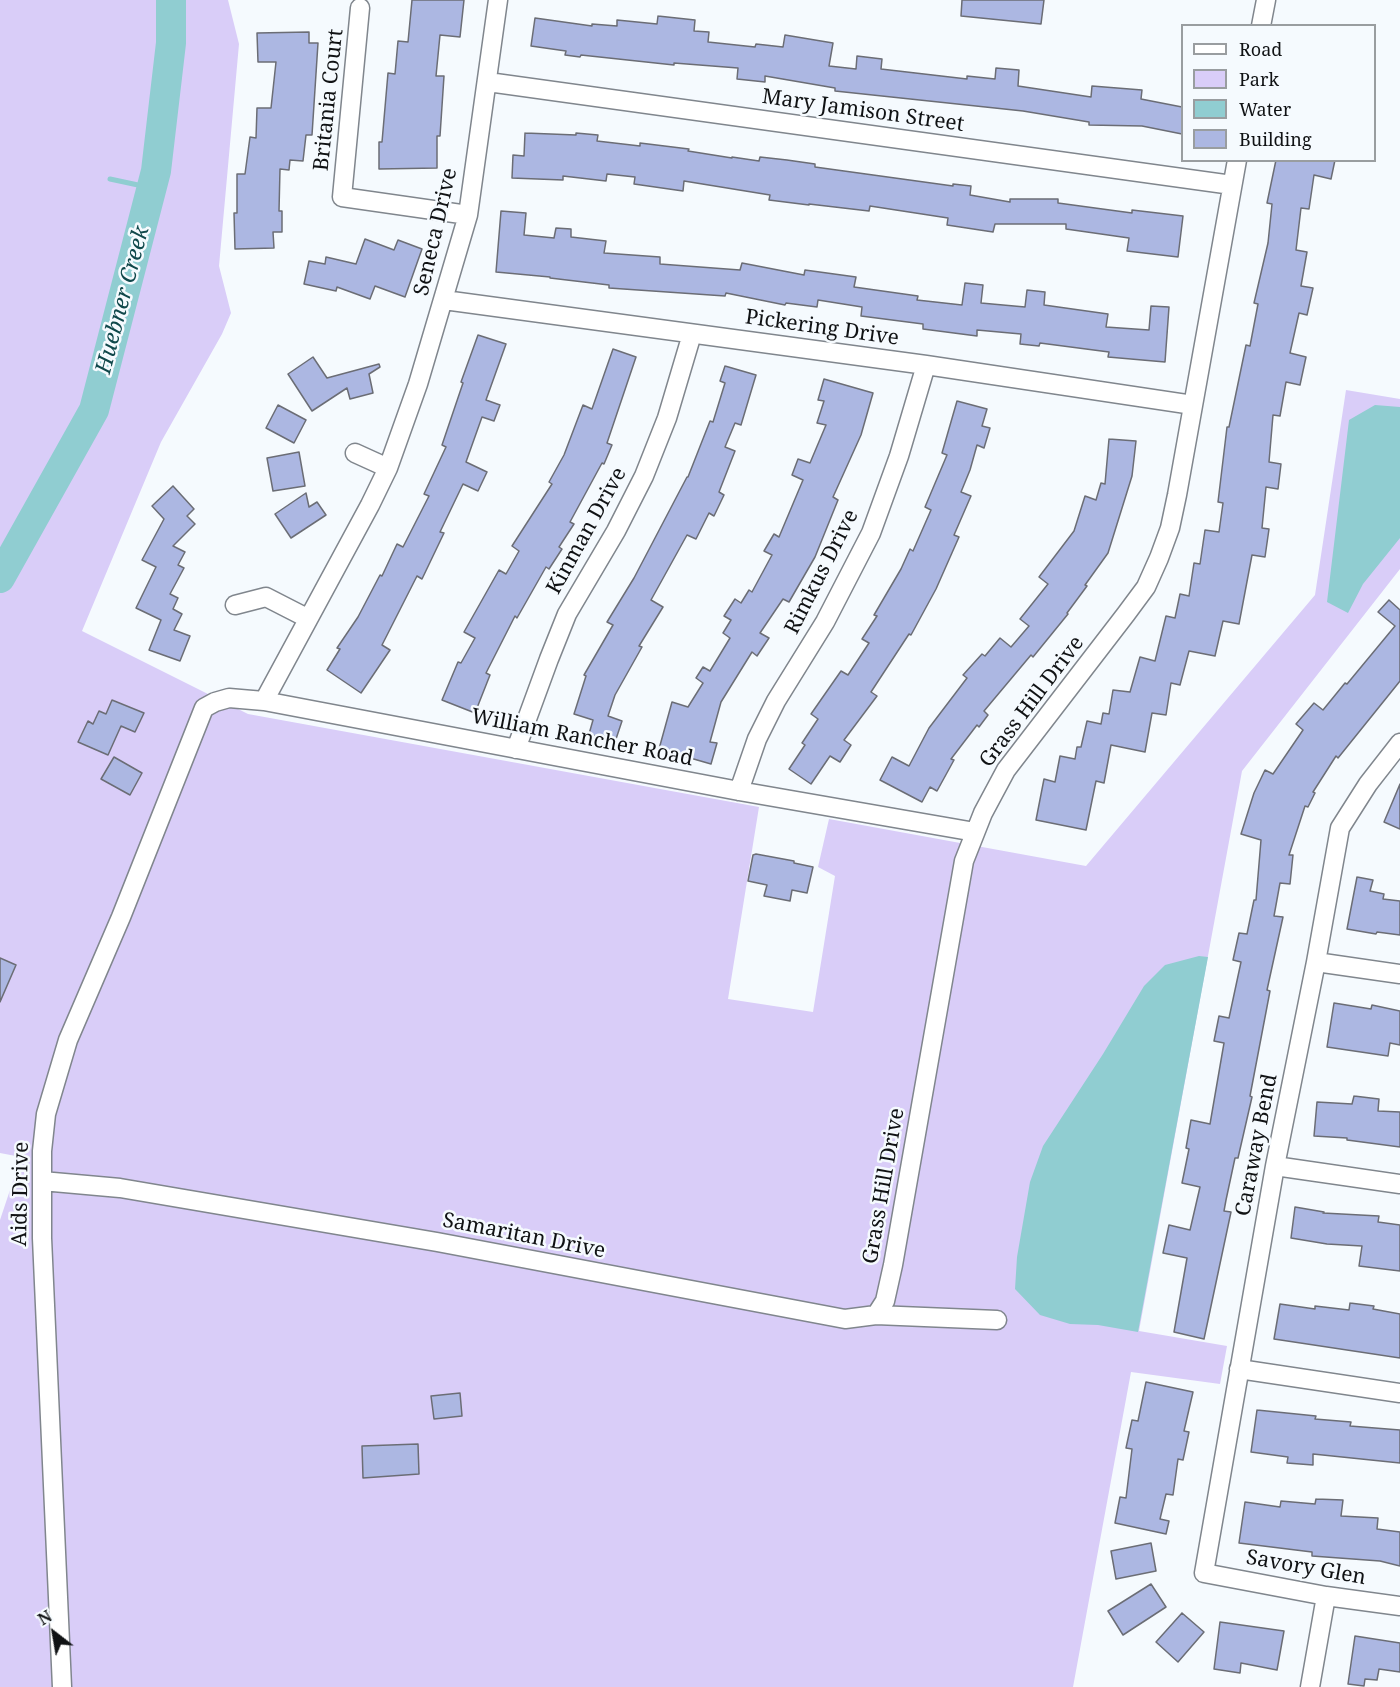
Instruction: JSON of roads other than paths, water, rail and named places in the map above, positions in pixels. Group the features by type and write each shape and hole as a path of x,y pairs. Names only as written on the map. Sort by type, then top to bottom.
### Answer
{"street":[{"name":"Seneca Drive","path":"264,701 370,506 388,468 418,384 468,215 498,0"},
{"path":"1261,24 1266,0"},
{"name":"Britania Court","path":"360,8 342,197 468,215"},
{"name":"Mary Jamison Street","path":"488,82 1232,185"},
{"name":"Grass Hill Drive","path":"876,1316 885,1301 893,1265 964,861 975,832 1006,770 1146,587 1159,558 1170,528 1237,162"},
{"name":"Pickering Drive","path":"444,300 926,365 1193,405"},
{"name":"Kinman Drive","path":"516,749 567,614 616,531 644,476 666,418 692,334"},
{"name":"Rimkus Drive","path":"740,791 757,739 776,701 825,622 871,533 899,456 926,365"},
{"path":"355,453 388,468"},
{"path":"235,605 266,597 308,618"},
{"name":"William Rancher Road","path":"196,729 204,708 215,702 229,698 264,701 740,791 975,832"},
{"name":"Aids Drive","path":"62,1687 42,1238 42,1151 46,1114 68,1040 121,917 196,729"},
{"name":"Caraway Bend","path":"1204,1573 1275,1166 1340,828 1368,784 1400,743"},
{"path":"1316,962 1400,974"},
{"path":"1275,1166 1400,1184"},
{"name":"Samaritan Drive","path":"42,1181 120,1188 437,1242 845,1319 876,1316 997,1320"},
{"path":"1239,1369 1400,1393"},
{"name":"Savory Glen","path":"1204,1573 1326,1596 1400,1606"},
{"path":"1310,1687 1326,1596"}],"water":[{"path":"1375,405 1400,407 1400,538 1363,584 1348,613 1327,602 1349,420"},
{"path":"1199,956 1208,957 1138,1332 1098,1325 1070,1324 1040,1315 1015,1289 1017,1257 1030,1182 1043,1146 1144,986 1165,965"}],"waterway":[{"name":"Huebner Creek","path":"0,578 94,410 156,171 171,43 171,0"},
{"path":"110,179 152,188"}]}
